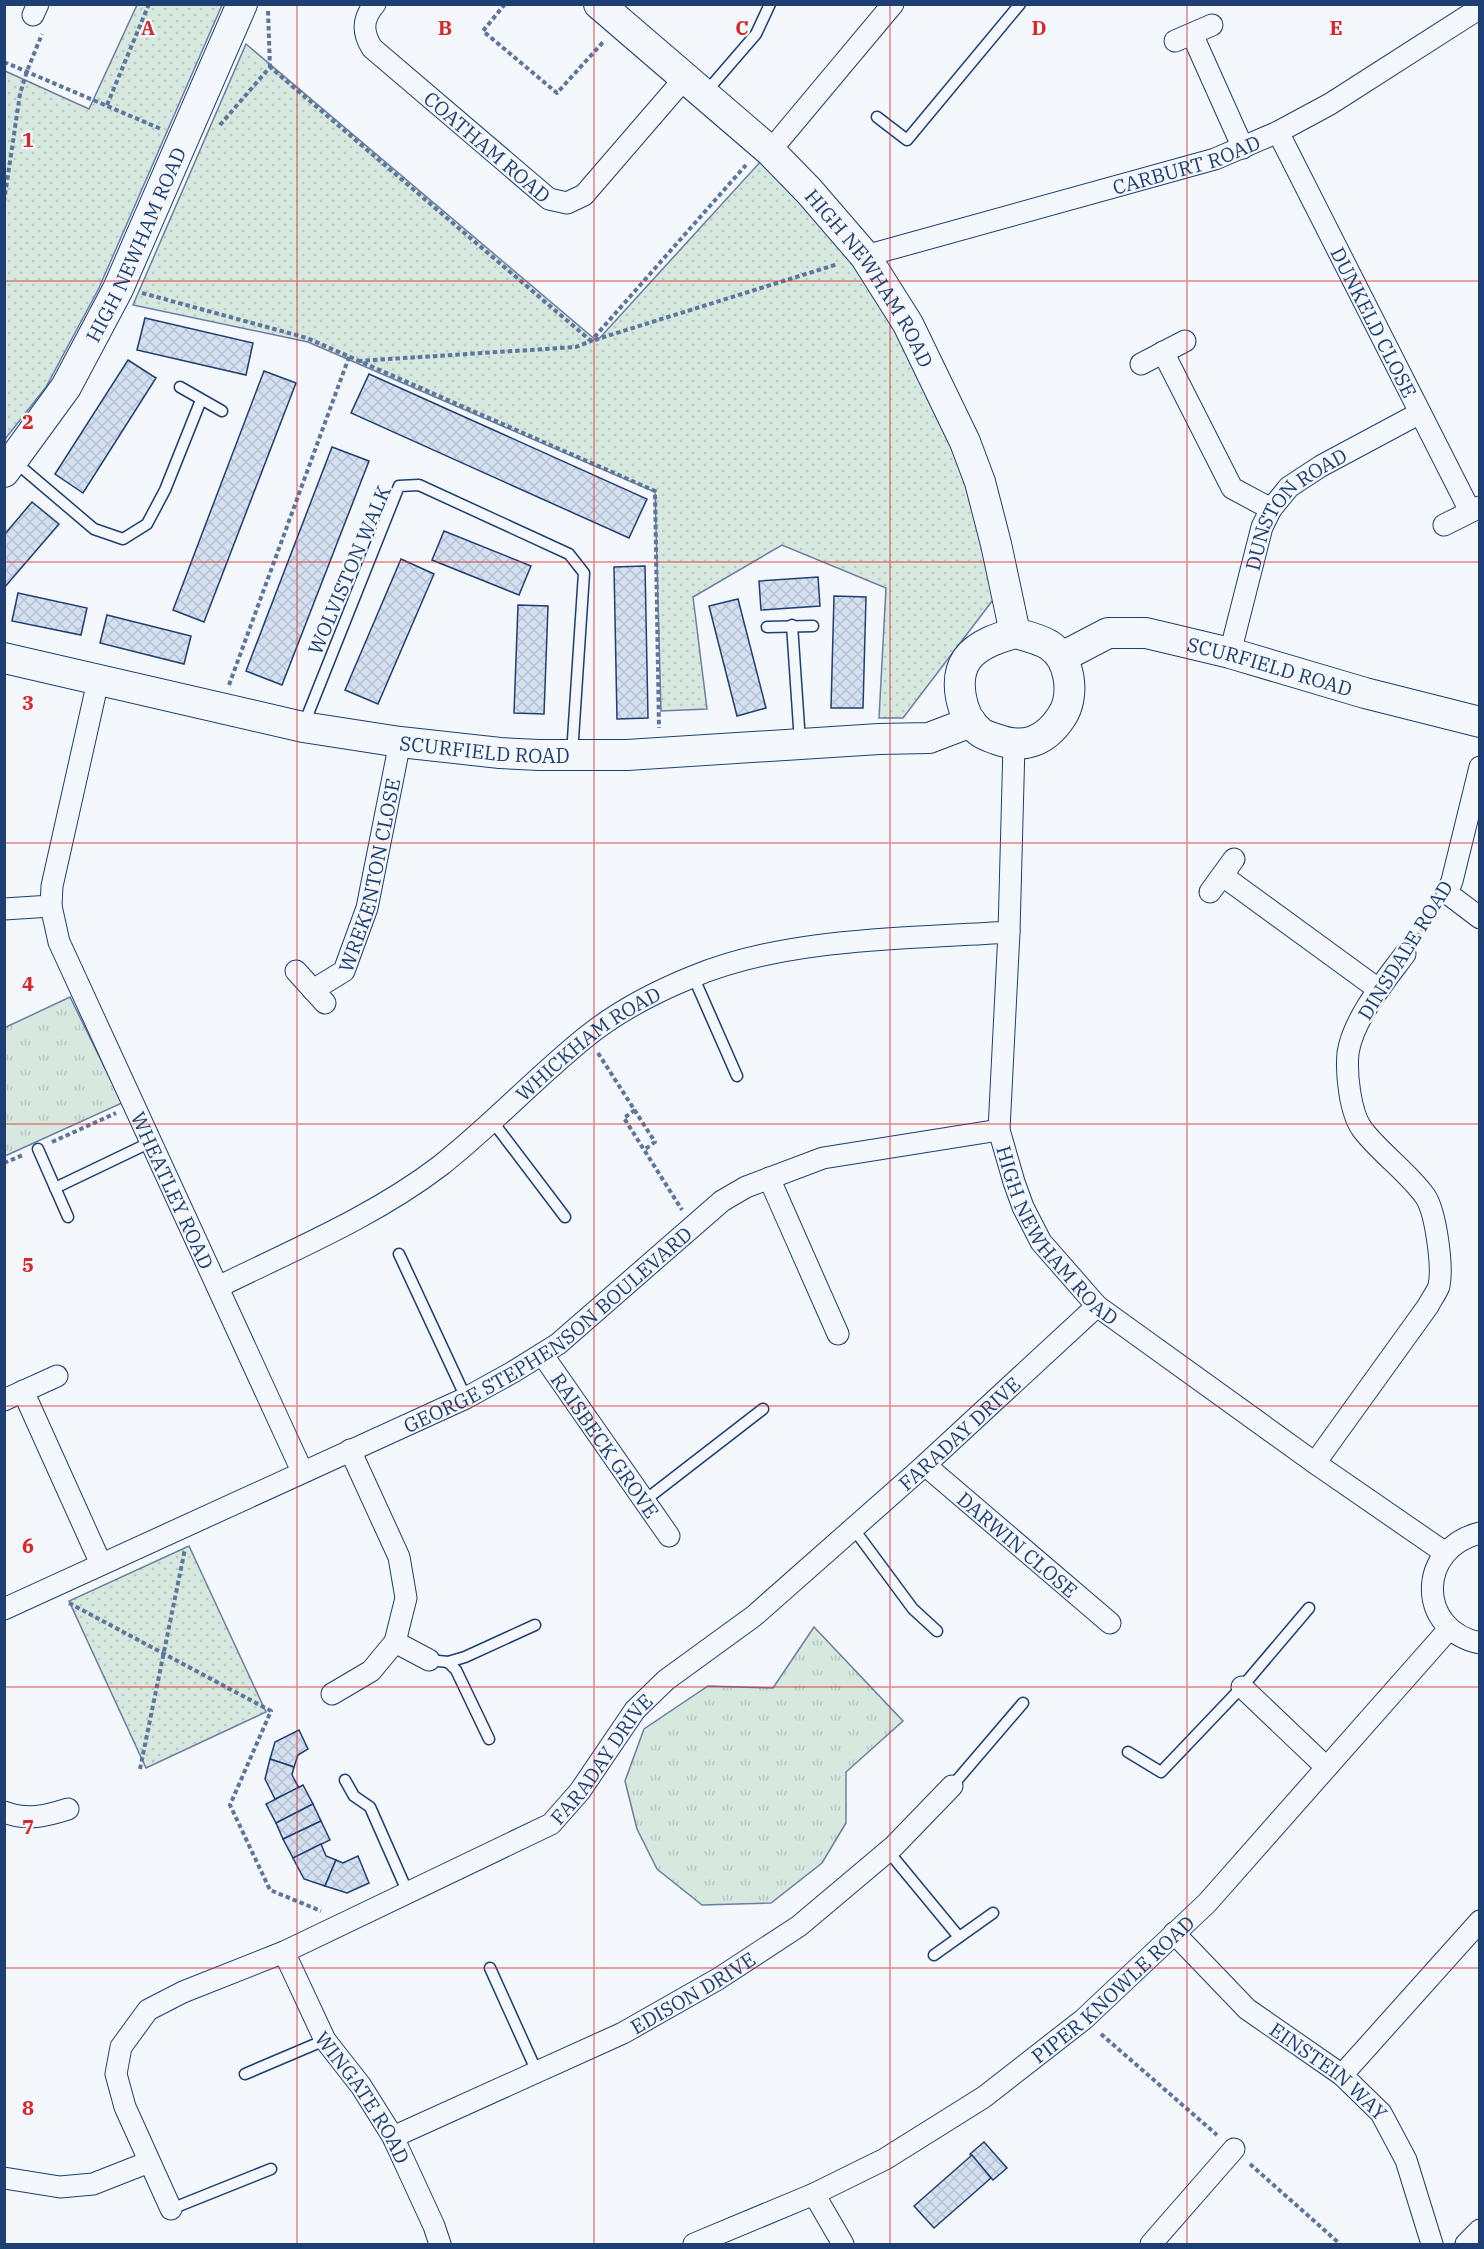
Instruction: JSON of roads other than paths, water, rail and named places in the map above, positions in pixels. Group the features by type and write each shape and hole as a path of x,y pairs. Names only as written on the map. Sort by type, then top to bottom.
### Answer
{"street":[{"name":"HIGH NEWHAM ROAD","path":"9,467 66,387 118,289 242,4"},
{"name":"COATHAM ROAD","path":"375,4 364,22 365,36 372,48 549,199 567,203 584,195 694,87"},
{"name":"HIGH NEWHAM ROAD","path":"599,4 767,149 809,190 865,255 908,324 965,442 982,492 1015,633"},
{"path":"767,149 893,4"},
{"name":"CARBURT ROAD","path":"865,255 1147,179 1215,159 1243,148 1330,104 1479,8"},
{"path":"1212,25 1184,38 1243,148"},
{"name":"DUNKELD CLOSE","path":"1278,132 1420,413 1475,509 1444,525"},
{"path":"1141,364 1185,341"},
{"path":"1163,352 1232,488 1271,509"},
{"name":"DUNSTON ROAD","path":"1230,653 1262,527 1271,509 1288,487 1420,413"},
{"path":"1015,633 1049,645 1062,657 1070,684 1067,708 1056,726 1038,740 1014,745 980,732 971,722 960,696 966,660 980,647 997,638 1015,633"},
{"name":"SCURFIELD ROAD","path":"1062,657 1108,633 1146,633 1230,653 1365,693 1479,722"},
{"name":"SCURFIELD ROAD","path":"4,658 303,727 400,742 500,753 627,755 929,738 971,722"},
{"name":"WHEATLEY ROAD","path":"98,681 52,886 51,906 60,942 302,1471"},
{"name":"WREKENTON CLOSE","path":"296,971 319,997 344,971 367,908 400,742"},
{"name":"HIGH NEWHAM ROAD","path":"1014,745 1009,932 999,1130 1023,1207 1041,1242 1097,1306 1315,1463 1444,1552"},
{"name":"DINSDALE ROAD","path":"1479,767 1452,881 1447,893 1479,918"},
{"path":"1222,876 1378,989"},
{"path":"4,909 51,906"},
{"name":"WHICKHAM ROAD","path":"218,1287 364,1216 438,1167 493,1122 587,1036 634,1004 693,976 749,959 820,945 1009,932"},
{"name":"DINSDALE ROAD","path":"1315,1463 1428,1306 1439,1286 1438,1235 1426,1197 1361,1127 1353,1105 1348,1080 1348,1052 1358,1025 1378,989 1405,954"},
{"name":"GEORGE STEPHENSON BOULEVARD","path":"4,1609 466,1398 558,1344 722,1201 746,1187 823,1158 999,1130"},
{"path":"769,1178 838,1334"},
{"name":"FARADAY DRIVE","path":"171,2209 124,2107 116,2074 120,2047 148,2010 183,1992 284,1952 349,1922 551,1824 580,1791 634,1710 666,1680 754,1616 926,1465 1097,1306"},
{"name":"RAISBECK GROVE","path":"542,1354 669,1536"},
{"path":"57,1376 14,1395 101,1564"},
{"path":"332,1694 371,1671 395,1642 406,1598 399,1557 350,1450"},
{"name":"DARWIN CLOSE","path":"926,1465 1110,1623"},
{"path":"1479,1533 1465,1536 1444,1552 1434,1570 1432,1594 1437,1613 1449,1629 1467,1640 1479,1643"},
{"name":"PIPER KNOWLE ROAD","path":"694,2244 814,2194 885,2159 984,2097 1084,2019 1207,1903 1449,1629"},
{"path":"395,1642 439,1661"},
{"path":"1242,1687 1326,1767"},
{"name":"EDISON DRIVE","path":"393,2137 623,2033 718,1979 799,1926 888,1851 952,1786"},
{"path":"4,1812 15,1816 42,1817 68,1809"},
{"path":"1342,2075 1479,1921"},
{"name":"EINSTEIN WAY","path":"1174,1933 1247,2009 1342,2075 1381,2114 1406,2160 1432,2244"},
{"name":"WINGATE ROAD","path":"284,1952 326,2040 361,2086 393,2137 440,2244"},
{"path":"1151,2244 1233,2149"},
{"path":"4,2178 60,2187 93,2184 149,2162"},
{"path":"814,2194 843,2244"},
{"path":"1466,2244 1479,2230"}],"lane":[{"path":"694,87 756,34 770,4"},
{"path":"877,117 907,140 1020,4"},
{"path":"180,387 222,411"},
{"path":"9,467 94,529 123,539 147,524 165,490 201,400"},
{"name":"WOLVISTON WALK","path":"303,727 399,486 419,485 570,554 584,573 572,754"},
{"path":"792,625 800,745"},
{"path":"767,627 813,626"},
{"path":"693,976 737,1076"},
{"path":"493,1122 565,1216"},
{"path":"55,1188 151,1142"},
{"path":"38,1149 68,1217"},
{"path":"399,1254 466,1398"},
{"path":"645,1501 764,1409"},
{"path":"853,1528 913,1609 937,1630"},
{"path":"1128,1752 1161,1772 1242,1687 1309,1608"},
{"path":"439,1661 465,1657 535,1625"},
{"path":"439,1661 456,1670 489,1739"},
{"path":"952,1786 1023,1703"},
{"path":"345,1780 354,1796 370,1807 408,1893"},
{"path":"888,1851 958,1937"},
{"path":"934,1956 993,1913"},
{"path":"490,1968 537,2072"},
{"path":"245,2074 326,2040"},
{"path":"171,2209 271,2169"}]}
